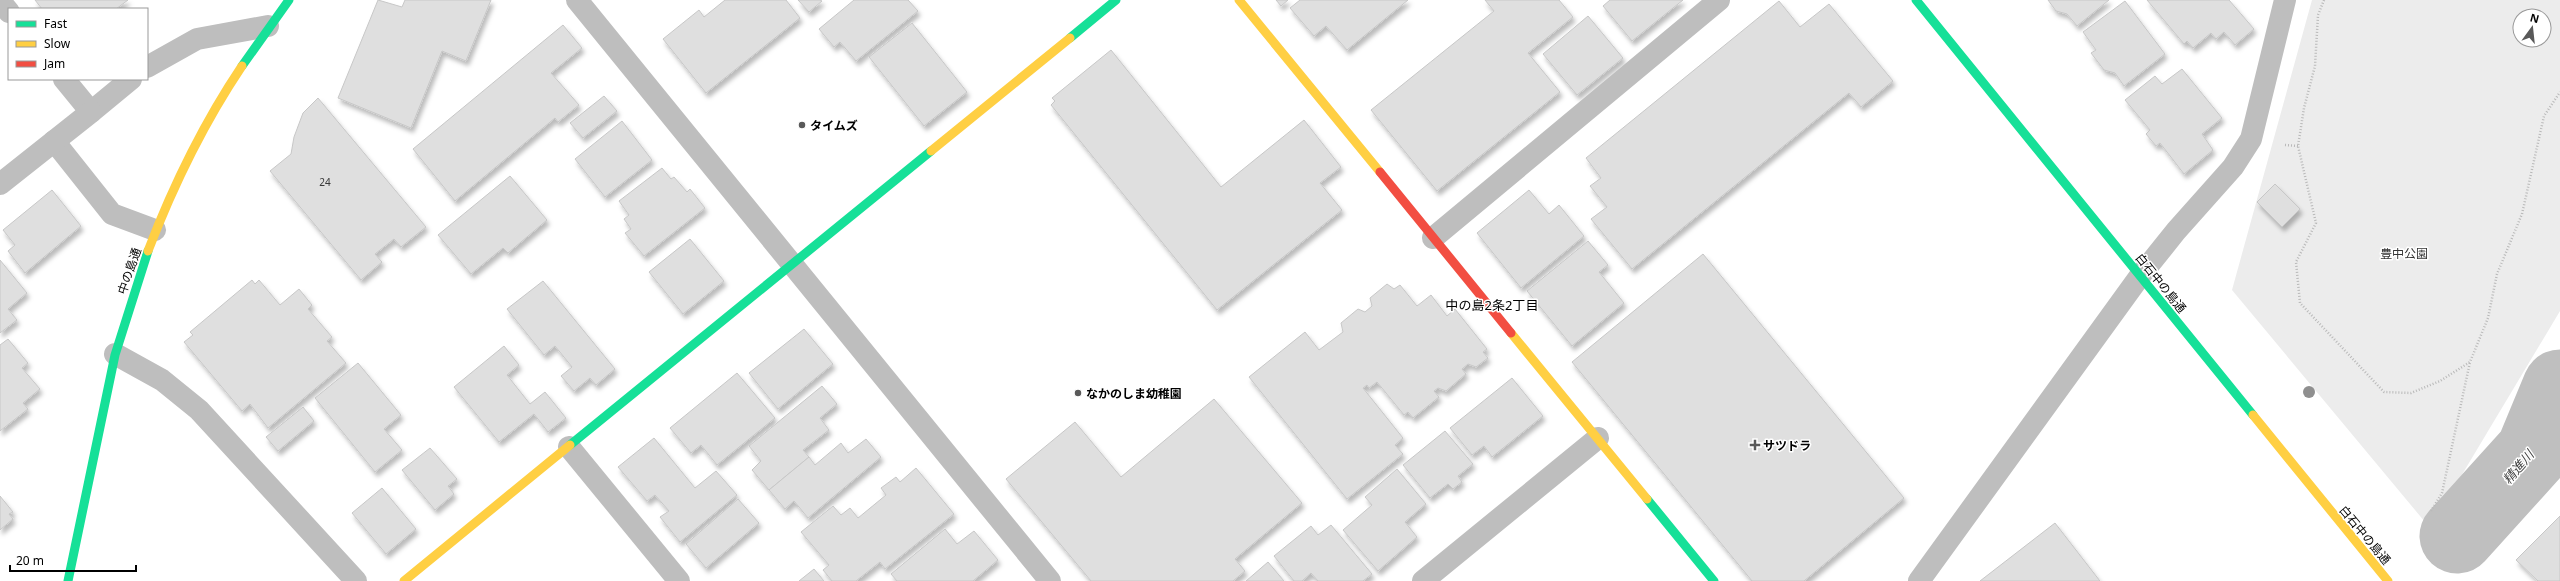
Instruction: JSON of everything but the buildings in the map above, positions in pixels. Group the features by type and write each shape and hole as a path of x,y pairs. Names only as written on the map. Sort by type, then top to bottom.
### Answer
{"street":[{"name":"中の島通","path":"68,581 115,354 155,230 184,166 214,112 268,26 289,0"},
{"path":"577,0 1050,581"},
{"path":"404,581 1116,0"},
{"path":"1239,0 1714,581"},
{"path":"1433,238 1719,0"},
{"name":"白石中の島通","path":"1916,0 2388,581"},
{"path":"1919,581 2140,276 2176,231 2233,167 2251,139 2285,0"},
{"path":"0,1 8,11"},
{"path":"148,65 197,39 268,26"},
{"path":"65,80 91,112"},
{"path":"0,184 130,80"},
{"path":"54,141 112,214 155,230"},
{"path":"115,354 162,380 199,410 356,581"},
{"path":"1423,581 1598,438"},
{"path":"569,447 679,581"}],"path":[{"path":"2324,0 2318,15 2315,66 2304,108 2298,146 2316,223 2296,262 2300,303 2384,392 2410,393 2440,381 2470,362"},
{"path":"2431,511 2442,493 2470,362 2488,318 2497,274 2522,214 2544,116 2560,92"}],"green space":[{"name":"豊中公園","path":"2312,0 2560,0 2560,311 2430,528 2232,290"}],"waterway":[{"name":"精進川","path":"2457,536 2533,452 2560,387"}],"traffic: fast":[{"path":"242,66 289,0"},
{"path":"1070,38 1116,0"},
{"path":"1916,0 2253,415"},
{"path":"570,445 931,151"},
{"path":"68,581 115,355 148,251"},
{"path":"1647,499 1714,581"}],"traffic: slow":[{"path":"1239,0 1380,172"},
{"path":"931,151 1070,38"},
{"path":"148,251 178,179 214,110 242,66"},
{"path":"1511,333 1647,499"},
{"path":"2253,415 2388,581"},
{"path":"404,581 570,445"}],"traffic: jam":[{"path":"1380,172 1511,333"}],"place":[{"name":"タイムズ","path":"802,125"},
{"name":"なかのしま幼稚園","path":"1078,393"},
{"name":"サツドラ","path":"1755,445"}],"district":[{"name":"中の島2条2丁目","path":"1492,305"}]}
